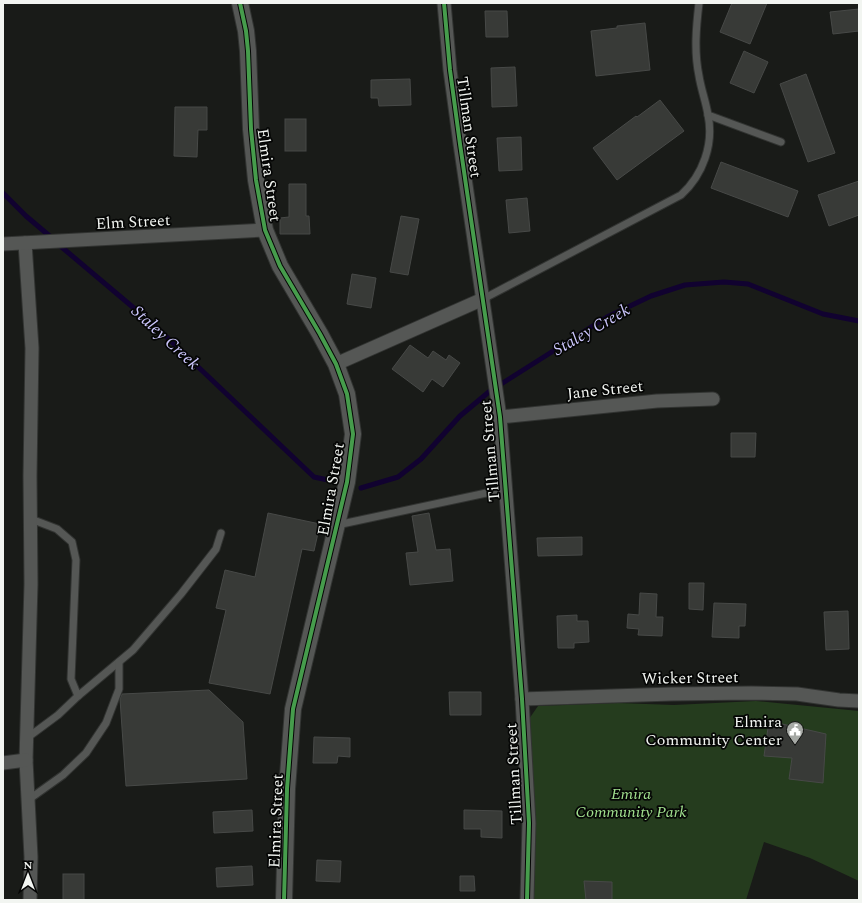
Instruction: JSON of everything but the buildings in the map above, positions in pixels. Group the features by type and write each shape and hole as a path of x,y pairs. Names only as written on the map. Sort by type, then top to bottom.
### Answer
{"street":[{"name":"Elmira Street","path":"240,3 246,31 248,51 251,128 256,180 265,230 280,266 336,364 347,394 353,434 347,482 293,709 287,789 284,900"},
{"name":"Tillman Street","path":"444,3 450,70 457,122 500,417 504,489 522,699 529,823 527,900"},
{"name":"Elm Street","path":"3,244 265,230"},
{"path":"25,243 32,348 31,584 26,738 31,857 30,900"},
{"path":"336,364 484,299"},
{"name":"Jane Street","path":"500,417 657,401 713,398"},
{"name":"Wicker Street","path":"522,699 751,693 797,694 839,700 859,701"},
{"path":"3,763 26,760"}],"lane":[{"path":"484,299 681,195 691,186 706,158 710,126 698,76 695,45 699,3"},
{"path":"708,115 781,142"},
{"path":"337,526 504,489"},
{"path":"31,519 57,529 72,542 76,560 72,679 78,696"},
{"path":"26,738 58,716 78,696 134,650 216,549 221,533"},
{"path":"28,800 63,775 86,753 106,723 119,689 119,662"}],"green space":[{"name":"Emira Community Park","path":"756,701 859,711 859,881 810,858 764,842 746,900 532,900 529,719 538,706 618,703 674,705"}],"waterway":[{"name":"Staley Creek","path":"3,193 26,216 52,238"},
{"name":"Staley Creek","path":"58,244 154,325 314,477 328,480"},
{"name":"Staley Creek","path":"361,488 398,477 421,459 460,416 490,391 607,317 651,296 685,285 724,282 748,284 823,314 859,321"}],"cycle path":[{"path":"240,3 246,31 248,51 251,129 256,180 265,230 280,266 336,364 347,394 353,434 347,482 293,709 287,789 284,900"},
{"path":"444,3 450,70 460,144 500,417 522,699 529,823 527,900"}],"place":[{"name":"Elmira Community Center","path":"795,745"}]}
